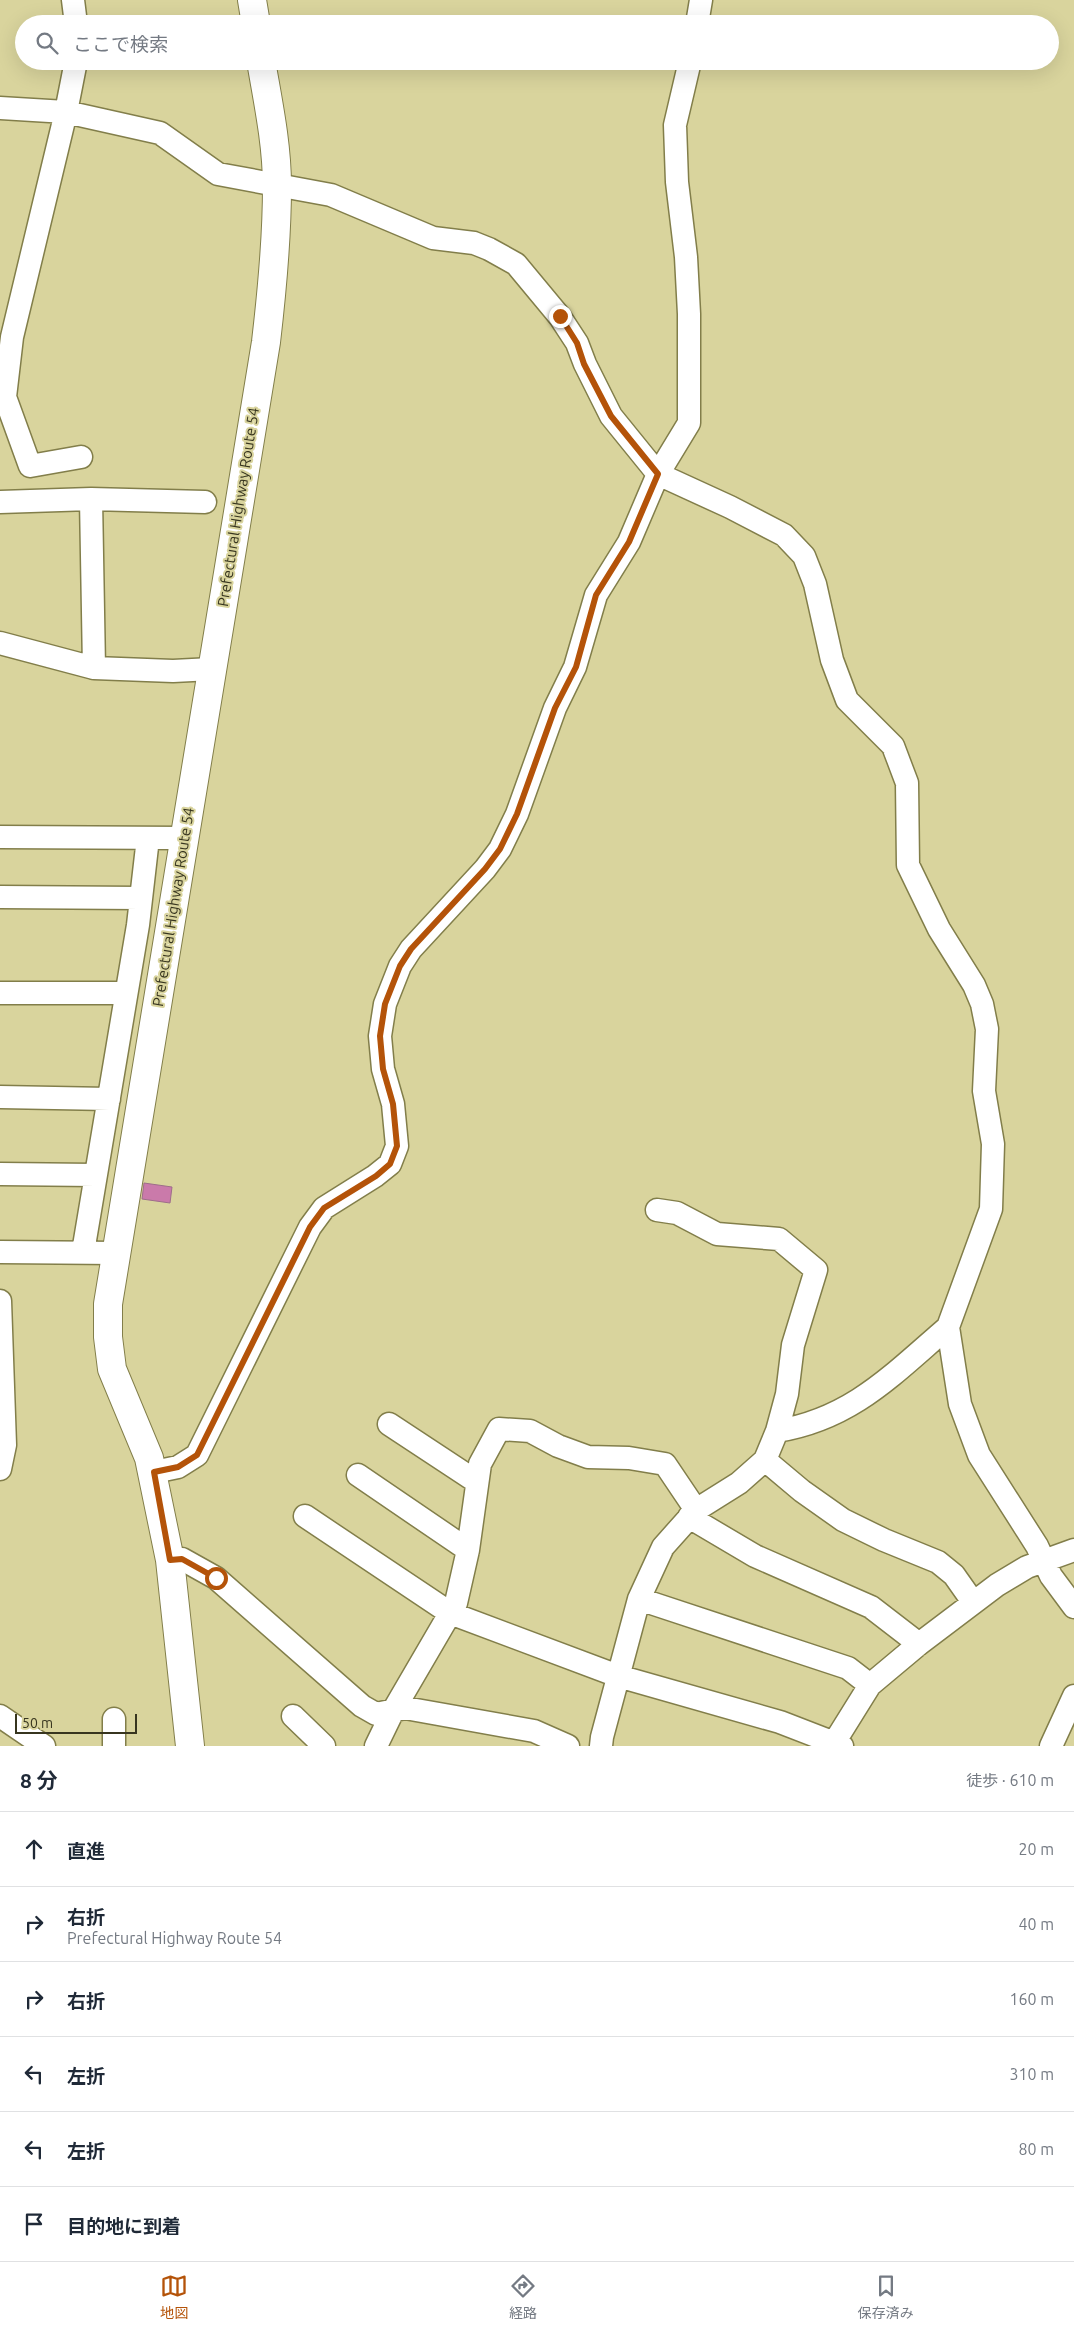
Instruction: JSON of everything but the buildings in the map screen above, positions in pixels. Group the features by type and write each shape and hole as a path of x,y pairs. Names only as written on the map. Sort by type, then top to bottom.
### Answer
{"main road":[{"path":"252,0 254,15"},
{"name":"Prefectural Highway Route 54","path":"190,1746 170,1560 154,1472 112,1369 108,1337 108,1304 266,342 274,275 277,185 271,121 262,70"}],"street":[{"path":"73,0 75,15"},
{"path":"698,15 701,0"},
{"path":"74,70 66,112 12,337 6,397 30,466 81,458"},
{"path":"154,1472 178,1467 197,1455 310,1227 324,1208 376,1176 390,1164 397,1146 393,1104 383,1069 380,1036 385,1004 400,966 411,949 485,869 500,849 517,814 555,708 576,667 596,595 629,542 658,474 689,424 689,314 686,258 677,182 675,126 688,70"},
{"path":"0,108 66,112 160,133 218,174 331,195 433,238 474,243 516,264 560,316 577,343 584,364 611,416 658,474 730,507 784,535 804,556 815,584 832,660 847,700 893,746 907,783 908,865 939,929 974,985 982,1004 987,1029 984,1091 993,1144 991,1208 948,1327 960,1404 979,1455 1037,1546 1051,1576 1074,1607"},
{"path":"92,499 94,668"},
{"path":"0,502 92,499 205,502"},
{"path":"0,644 94,668 173,671 212,669"},
{"path":"0,837 184,838"},
{"path":"83,1252 125,993 138,925 148,838"},
{"path":"0,897 140,898"},
{"path":"0,993 125,993"},
{"path":"0,1098 109,1099"},
{"path":"0,1174 95,1175"},
{"path":"601,1746 639,1599 663,1547 693,1514 739,1483 765,1460 777,1431 788,1394 793,1345 816,1270 779,1239 717,1234 677,1213 657,1210"},
{"path":"0,1252 117,1253"},
{"path":"0,1301 2,1386 6,1445 0,1469"},
{"path":"777,1431 800,1427 836,1414 867,1396 948,1327"},
{"path":"389,1424 478,1482"},
{"path":"376,1746 393,1711 456,1603 468,1550 480,1464 499,1429 530,1431 558,1446 588,1457 628,1458 665,1464 693,1514 755,1556 871,1607 919,1644"},
{"path":"765,1460 802,1491 842,1520 938,1562 954,1574 973,1602"},
{"path":"358,1475 468,1550"},
{"path":"305,1516 450,1613 618,1676 780,1722 836,1745 870,1685 919,1644 973,1602 1027,1568 1074,1550"},
{"path":"170,1560 182,1559 216,1578 362,1706 376,1714 405,1708 534,1731 568,1746"},
{"path":"639,1599 848,1668 870,1685"},
{"path":"1051,1746 1074,1696"},
{"path":"0,1716 44,1746"},
{"path":"293,1716 324,1746"},
{"path":"114,1719 114,1746"}],"route":[{"path":"216,1578 182,1559 170,1560 154,1472 178,1467 197,1455 310,1227 324,1208 376,1176 390,1164 397,1146 393,1104 383,1069 380,1036 385,1004 400,966 411,949 485,869 500,849 517,814 555,708 576,667 596,595 629,542 658,474 635,448 611,416 584,364 577,343 560,316"}]}
